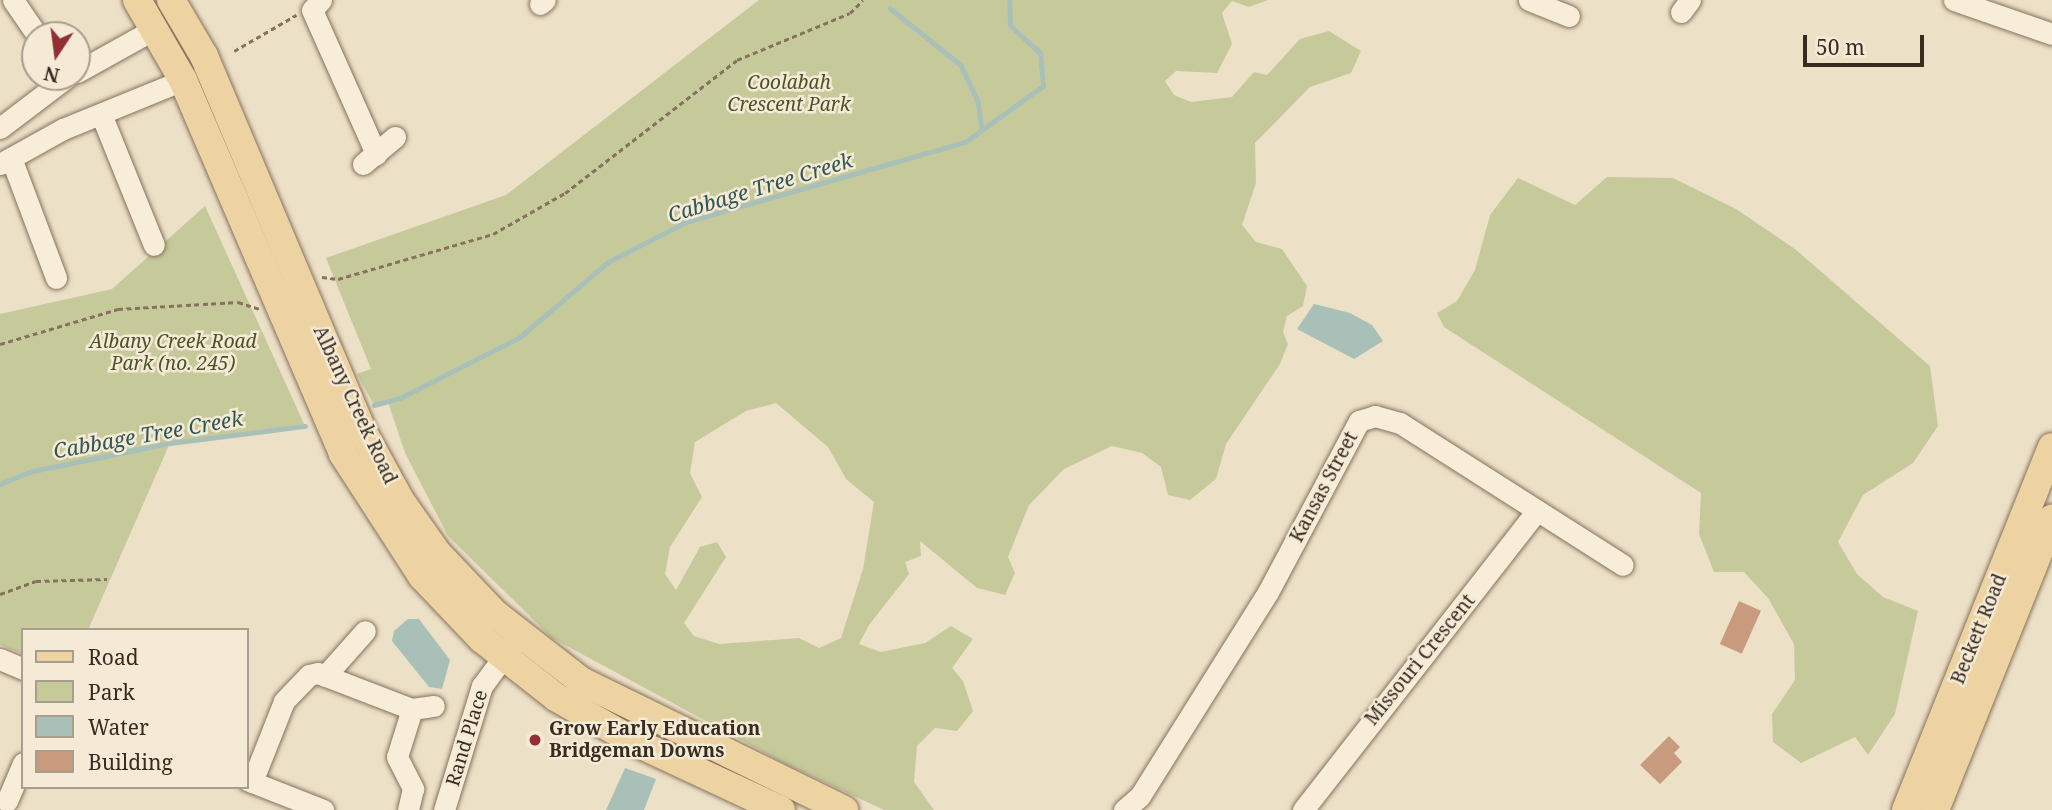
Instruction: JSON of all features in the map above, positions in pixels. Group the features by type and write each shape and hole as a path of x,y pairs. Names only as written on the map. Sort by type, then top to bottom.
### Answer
{"main road":[{"name":"Albany Creek Road","path":"137,0 183,80 357,480 422,576 511,646 604,726 781,810"},
{"name":"Albany Creek Road","path":"171,0 204,57 383,470 438,554 511,646 606,696 844,810"},
{"name":"Beckett Road","path":"1906,810 2052,447"},
{"name":"Beckett Road","path":"1935,810 2052,519"}],"street":[{"path":"13,0 27,21"},
{"path":"1529,0 1569,16"},
{"path":"1954,0 2052,34"},
{"path":"316,5 369,159 395,137"},
{"path":"91,63 156,29"},
{"path":"56,278 6,161 101,114 183,80"},
{"path":"0,128 48,91"},
{"path":"101,114 154,245"},
{"name":"Kansas Street","path":"1124,810 1139,796 1268,592 1359,421 1375,416 1400,423 1623,565"},
{"name":"Missouri Crescent","path":"1303,810 1537,511"},
{"path":"325,676 365,631"},
{"name":"Rand Place","path":"447,801 482,686 511,646"},
{"path":"0,659 21,668"},
{"path":"323,810 249,781 292,689 309,675 325,676 412,709 434,706"},
{"path":"412,709 397,757 414,789 447,801"},
{"path":"7,801 21,768"},
{"path":"408,810 414,789"}],"path":[{"path":"314,275 334,280 494,234 565,193 737,60 850,13 863,0"},
{"path":"234,51 283,19 316,5"},
{"path":"0,344 118,309 238,302 253,311 264,308"},
{"path":"0,594 36,580 107,579"}],"green space":[{"name":"Coolabah Crescent Park","path":"759,0 1268,0 1249,7 1232,1 1222,13 1232,44 1217,73 1176,71 1165,81 1174,95 1191,102 1232,97 1254,72 1267,75 1300,39 1329,31 1361,51 1351,73 1310,87 1255,143 1256,183 1242,225 1256,242 1282,249 1307,286 1303,306 1287,316 1283,332 1288,344 1280,364 1226,444 1216,479 1190,500 1168,495 1161,467 1142,453 1112,446 1064,469 1029,505 1008,557 1015,573 1005,595 977,588 920,541 921,556 905,562 909,574 869,625 859,644 881,652 925,643 951,626 973,639 952,668 963,681 973,711 957,731 935,728 917,746 914,782 934,810 884,810 782,762 552,638 448,536 405,453 388,402 374,405 357,374 371,369 326,258 506,195","holes":["776,403 828,447 846,479 874,502 863,569 841,638 819,648 799,638 719,644 694,636 684,623 726,557 717,542 700,547 676,590 665,574 670,547 702,497 690,473 695,442 746,411"]},
{"path":"1607,177 1673,178 1736,209 1795,249 1930,366 1938,426 1913,463 1863,495 1838,542 1857,574 1883,597 1918,611 1895,714 1868,755 1855,737 1801,763 1773,742 1772,714 1795,680 1794,644 1768,598 1744,572 1714,572 1699,534 1701,493 1444,327 1437,313 1457,301 1475,270 1490,215 1518,178 1575,205"},
{"name":"Albany Creek Road Park (no. 245)","path":"205,206 305,426 170,443 89,628 21,628 21,653 0,645 0,314 112,289"}],"water":[{"path":"1314,304 1350,313 1372,325 1383,341 1354,359 1297,329"},
{"path":"408,619 419,619 450,660 442,689 429,687 392,641 394,631"},
{"path":"625,768 656,779 644,810 606,810"}],"building":[{"path":"1739,601 1761,611 1742,654 1720,644"},
{"path":"1669,736 1680,747 1674,753 1682,762 1660,784 1640,765"}],"waterway":[{"name":"Cabbage Tree Creek","path":"374,405 400,398 520,337 608,262 686,222 965,142 1043,86 1040,53 1010,26 1009,0"},
{"path":"890,8 961,65 978,101 982,129"},
{"name":"Cabbage Tree Creek","path":"0,484 33,471 170,443 305,426"}],"place":[{"name":"Grow Early Education Bridgeman Downs","path":"535,740"}]}
